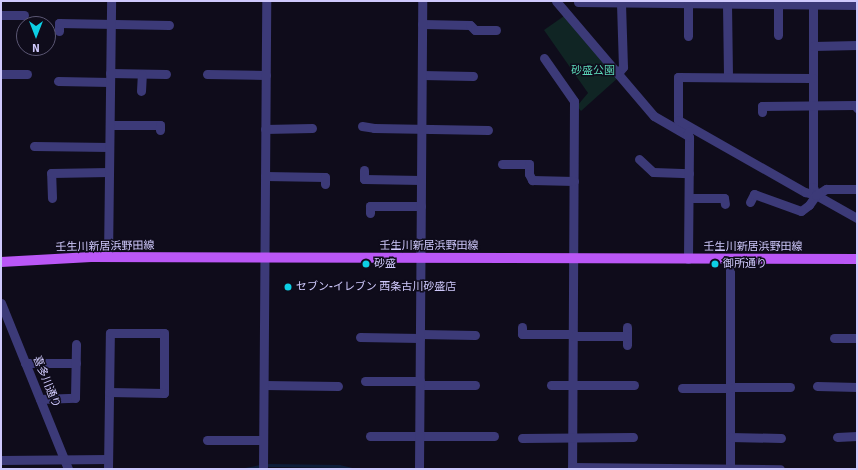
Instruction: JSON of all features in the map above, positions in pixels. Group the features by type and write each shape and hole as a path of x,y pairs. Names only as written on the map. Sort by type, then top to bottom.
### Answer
{"main road":[{"name":"壬生川新居浜野田線","path":"1,262 108,258 857,259"}],"street":[{"path":"108,258 111,1"},
{"path":"263,466 266,1"},
{"path":"420,469 422,1"},
{"path":"556,1 620,71 654,116 688,131 805,192 816,195 857,218"},
{"path":"578,2 650,2 688,4 813,3 857,5"},
{"path":"620,71 621,3"},
{"path":"813,3 813,187 816,195"},
{"path":"688,4 688,36"},
{"path":"727,4 728,77"},
{"path":"778,4 778,35"},
{"path":"1,16 24,15"},
{"path":"59,31 59,23 169,25"},
{"path":"422,24 470,25 475,30 496,30"},
{"path":"813,46 857,46"},
{"path":"544,58 574,101 572,468 780,469"},
{"path":"1,74 27,74"},
{"path":"141,92 142,74"},
{"path":"58,81 110,78 142,74 166,74"},
{"path":"207,74 266,75"},
{"path":"422,75 473,76"},
{"path":"688,259 689,137 688,131 678,120 678,77 813,78"},
{"path":"762,112 762,106 854,106 857,108"},
{"path":"110,124 160,125 160,130"},
{"path":"362,126 374,128 488,130"},
{"path":"266,128 312,128"},
{"path":"34,146 109,147"},
{"path":"639,158 653,172 689,173"},
{"path":"502,164 529,164 529,174 532,180 574,181"},
{"path":"364,170 364,179 421,180"},
{"path":"52,198 51,173 109,172"},
{"path":"265,176 325,177 325,184"},
{"path":"750,202 754,194 801,210 809,205 816,195 826,189 857,189"},
{"path":"689,198 724,198 725,204"},
{"path":"370,213 370,206 421,206"},
{"path":"726,469 730,437 730,259"},
{"name":"喜多川通り","path":"1,303 68,469"},
{"path":"522,327 522,334 627,336"},
{"path":"108,469 110,333 164,333 164,393 110,392"},
{"path":"360,337 475,335"},
{"path":"834,338 857,338"},
{"path":"40,399 75,398 76,344"},
{"path":"25,364 76,363"},
{"path":"365,380 475,385"},
{"path":"264,385 338,386"},
{"path":"552,385 634,385"},
{"path":"817,386 857,387"},
{"path":"682,388 790,387"},
{"path":"370,436 494,436"},
{"path":"837,437 857,436"},
{"path":"522,438 633,437"},
{"path":"730,437 781,438"},
{"path":"207,440 263,440"},
{"path":"1,460 63,458 108,459"}],"green space":[{"name":"砂盛公園","path":"567,14 620,76 581,111 577,106 588,93 544,30"}],"waterway":[{"path":"265,465 339,466 352,469"},
{"path":"245,469 260,466"}],"place":[{"name":"砂盛","path":"366,264"},
{"name":"御所通り","path":"715,264"},
{"name":"セブン-イレブン 西条古川砂盛店","path":"288,287"}]}
